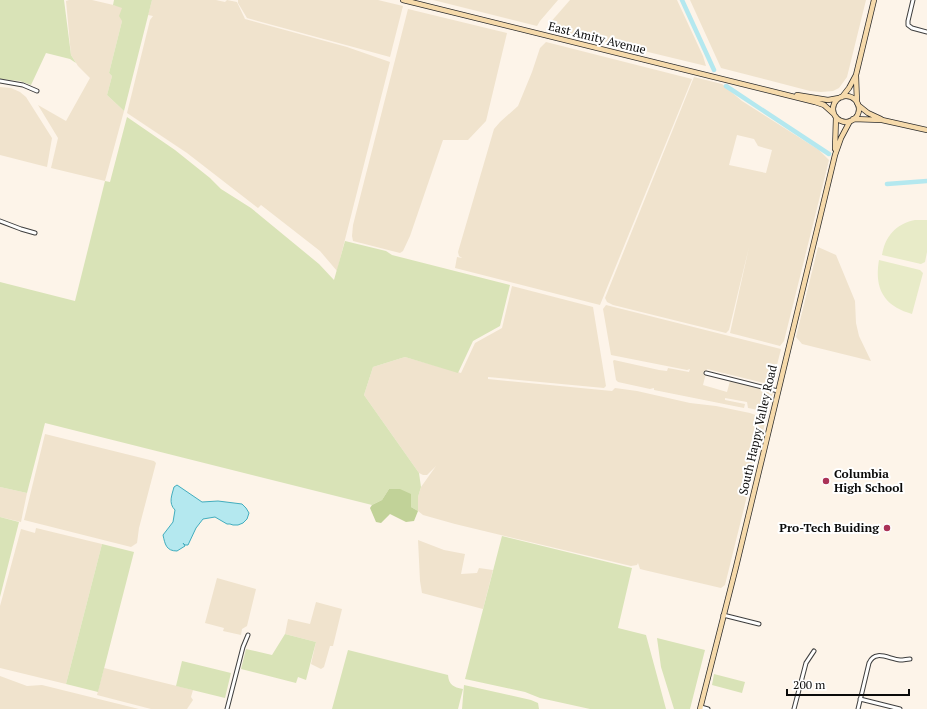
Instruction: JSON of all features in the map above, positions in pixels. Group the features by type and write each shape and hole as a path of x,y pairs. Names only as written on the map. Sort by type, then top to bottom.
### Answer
{"main road":[{"name":"East Amity Avenue","path":"405,0 820,103 835,116"},
{"path":"874,0 856,75 849,88 834,107 835,116 842,121 882,120 927,130"},
{"path":"852,120 858,114 856,75"},
{"name":"East Amity Avenue","path":"786,94 828,100 841,98"},
{"path":"841,98 846,96 853,98 868,113 882,120"},
{"name":"South Happy Valley Road","path":"835,116 835,155"},
{"name":"South Happy Valley Road","path":"700,708 736,567 835,155 841,138 852,120"}],"street":[{"path":"913,0 908,25 912,28 927,32"},
{"path":"0,81 23,85 37,91"},
{"path":"0,220 17,228 35,233"},
{"path":"706,373 778,391"},
{"path":"723,615 759,624"},
{"path":"227,709 243,646 248,635"},
{"path":"794,709 806,663 814,651"},
{"path":"858,709 869,663 874,656 899,660 910,659"},
{"path":"860,699 900,709"},
{"path":"700,708 708,709"}],"shaded area":[{"path":"92,0 122,7 122,21 109,73 112,76 107,95 124,111 105,181 51,168 58,138 38,105 66,121 90,78 78,66 71,55 66,1"},
{"path":"152,0 216,0 225,2 227,0 237,2 245,19 347,47 390,62 337,271 320,251 261,205 258,208 187,153 127,113 150,20 153,16 148,15"},
{"path":"238,0 378,0 403,6 390,57 247,18 238,3"},
{"path":"433,0 558,0 537,26"},
{"path":"570,0 677,0 703,56 706,66 557,30 549,24"},
{"path":"690,0 866,0 847,77 839,88 833,91 821,92 810,91 721,68"},
{"path":"408,9 507,33 486,121 468,140 443,140 410,236 403,251 400,253 353,241 352,236 353,225"},
{"path":"546,42 692,79 600,305 455,268 457,257 462,258 459,256 458,252 494,129 518,106 540,48"},
{"path":"694,77 722,84 742,101 819,150 829,160 784,341 780,346 730,333 749,247 729,330 726,333 613,305 607,302 605,298","holes":["737,135 754,139 758,146 772,150 766,173 729,165"]},
{"path":"0,87 11,88 20,92 26,97 52,138 47,167 0,155"},
{"path":"818,247 836,255 855,301 856,323 859,336 871,361 802,344 796,337"},
{"path":"512,286 593,307 606,386 604,388 488,377 488,379 612,391 615,388 637,391 690,403 716,406 750,413 766,419 725,585 721,588 640,569 638,563 637,565 631,566 455,524 423,515 418,511 418,497 421,487 436,466 427,475 419,473 364,395 373,367 405,357 461,373 475,343 502,328"},
{"path":"606,305 781,349 772,385 707,369 703,385 727,392 730,381 773,392 767,412 748,408 747,402 725,398 725,400 745,404 744,408 654,390 654,388 650,389 618,382 616,380 614,360 667,371 668,368 689,372 690,369 687,370 611,355 603,309"},
{"path":"45,434 154,461 156,463 139,528 137,543 131,547 24,520"},
{"path":"0,487 27,493 21,522 0,517"},
{"path":"36,528 102,544 66,684 0,668 0,606 21,529 35,533"},
{"path":"418,540 444,550 465,554 461,574 477,573 479,568 493,570 483,609 422,593"},
{"path":"217,578 256,589 247,626 242,629 241,635 223,631 224,628 205,623"},
{"path":"316,602 342,609 333,646 330,646 324,667 321,669 311,664 316,642 285,634 288,619 310,624"},
{"path":"104,668 193,690 191,697 193,700 187,709 151,709 97,695"},
{"path":"0,676 27,686 42,685 139,709 0,709"}],"green space":[{"path":"0,0 64,0 71,55 76,63 70,59 46,53 31,85 20,81 0,79"},
{"path":"114,0 152,0 124,111 107,95 112,76 109,73 122,21 119,16 122,8 113,5"},
{"path":"127,117 175,150 210,178 221,189 251,208 319,264 334,280 345,241 386,251 392,255 510,285 500,326 473,341 458,373 405,357 373,367 364,395 419,473 421,487 418,497 418,511 389,489 382,500 372,505 45,423 27,493 0,487 0,282 75,301 105,181 110,182"},
{"path":"915,220 927,220 927,252 925,262 921,264 882,255 886,242 892,232 902,224"},
{"path":"879,260 920,270 923,273 912,314 902,311 894,306 883,295 878,280"},
{"path":"389,489 400,489 411,494 411,507 418,511 414,521 406,522 390,514 381,523 376,522 370,508 372,505 382,500"},
{"path":"0,517 19,522 0,597"},
{"path":"502,536 632,568 618,628 646,635 666,709 590,709 540,698 525,692 465,679"},
{"path":"102,544 134,552 98,692 66,684"},
{"path":"285,634 316,642 306,680 298,677 296,683 241,669 246,649 272,655"},
{"path":"657,638 705,650 690,709 674,709 661,667"},
{"path":"348,650 448,675 449,681 452,685 463,689 458,709 332,709"},
{"path":"182,661 231,673 225,698 176,686"},
{"path":"714,674 745,682 742,693 712,685"},
{"path":"464,685 531,700 538,703 539,709 462,709"}],"water":[{"path":"177,485 202,502 218,501 242,504 249,513 247,519 243,523 233,525 227,524 215,517 203,519 196,528 188,545 183,543 185,546 177,551 170,550 165,544 163,535 173,522 175,510 171,499 174,487"}],"waterway":[{"path":"682,0 714,70"},
{"path":"726,86 829,154"},
{"path":"887,184 927,181"}],"place":[{"name":"Columbia High School","path":"826,481"},
{"name":"Pro-Tech Buiding","path":"887,528"}]}
